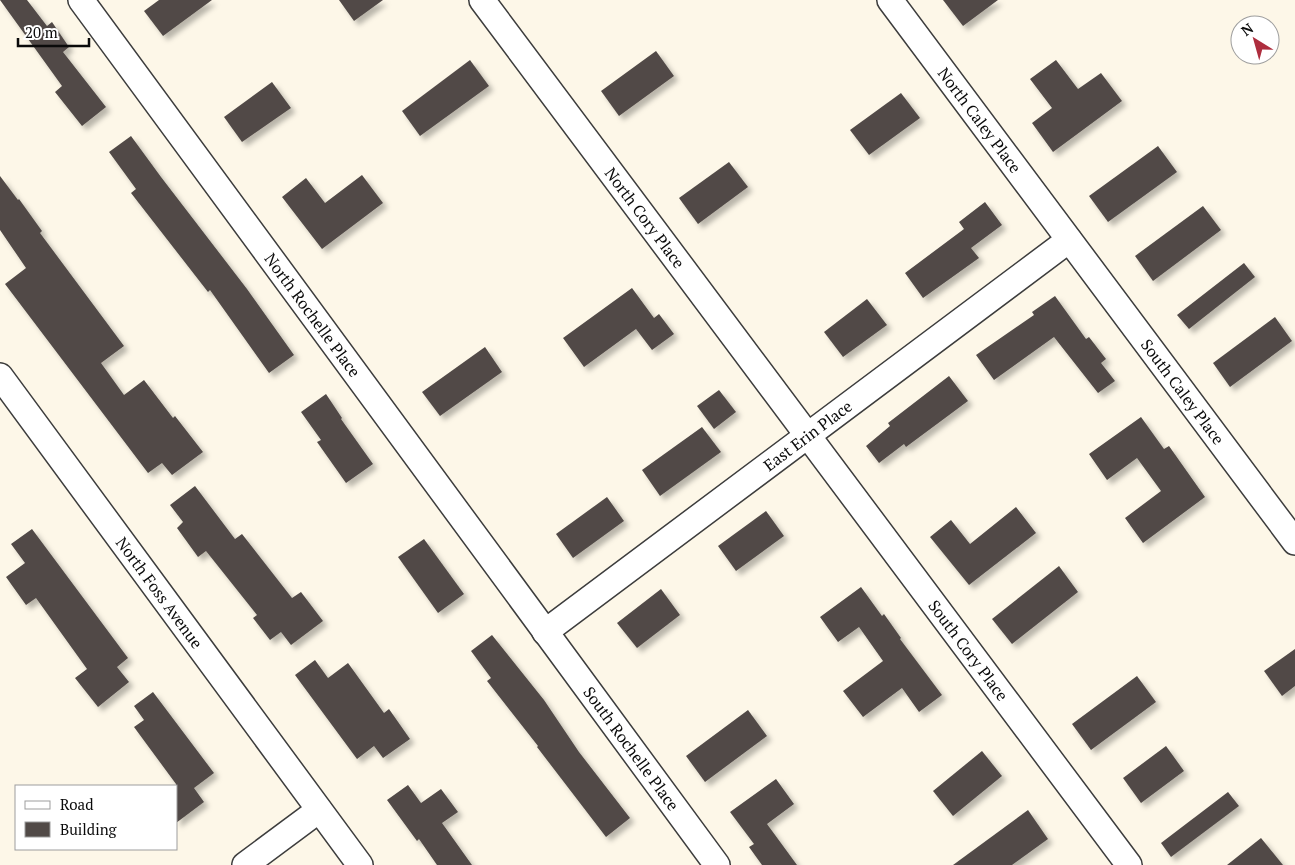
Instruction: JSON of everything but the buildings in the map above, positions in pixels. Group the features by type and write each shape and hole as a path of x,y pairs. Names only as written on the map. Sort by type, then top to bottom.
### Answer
{"street":[{"name":"North Rochelle Place","path":"80,0 545,632"},
{"name":"North Cory Place","path":"482,0 808,437"},
{"name":"North Caley Place","path":"890,0 1069,240"},
{"name":"East Erin Place","path":"545,632 1069,240"},
{"name":"South Caley Place","path":"1069,240 1295,542"},
{"name":"North Foss Avenue","path":"0,376 360,865"},
{"name":"South Cory Place","path":"808,437 1128,865"},
{"name":"South Rochelle Place","path":"545,632 717,865"},
{"path":"244,865 319,810"}]}
